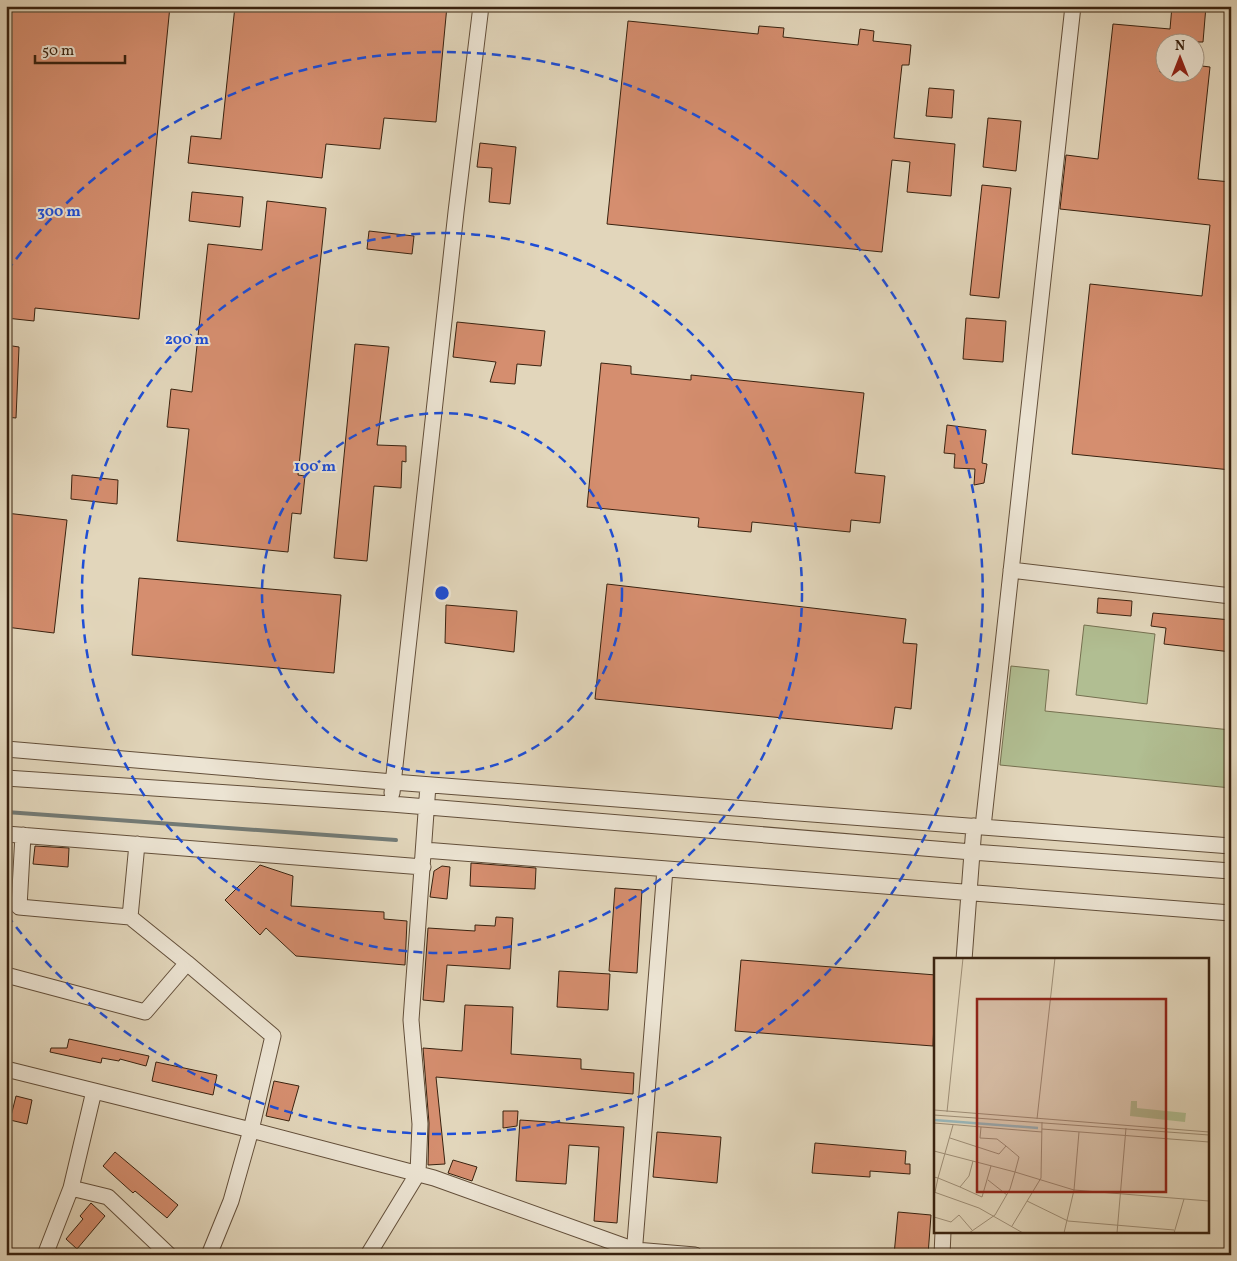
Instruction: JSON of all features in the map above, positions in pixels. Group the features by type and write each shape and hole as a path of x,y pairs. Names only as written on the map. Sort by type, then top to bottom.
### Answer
{"street":[{"path":"391,804 456,212 481,6"},
{"path":"964,958 972,852 979,827 1012,570 1073,6"},
{"path":"1012,570 1231,596"},
{"path":"6,749 428,785 1231,846"},
{"path":"6,778 391,804 972,852 1231,870"},
{"path":"368,1255 418,1173 420,1124 411,1020 428,785"},
{"path":"6,834 423,867"},
{"path":"23,836 19,907 130,917 273,1036 251,1130 231,1201 209,1255"},
{"path":"130,917 137,844"},
{"path":"424,850 1231,912"},
{"path":"634,1252 665,869"},
{"path":"6,975 145,1012 187,963"},
{"path":"6,1069 418,1173 634,1252 694,1255"},
{"path":"45,1255 71,1188 94,1091"},
{"path":"71,1188 108,1197 169,1255"},
{"path":"942,1255 943,1234"}],"green space":[{"path":"1084,625 1155,634 1147,704 1076,695"},
{"path":"1011,666 1049,670 1045,711 1231,730 1231,788 1000,765"}],"building":[{"path":"6,6 170,6 139,319 35,308 34,321 6,318"},
{"path":"235,6 447,6 436,122 384,118 380,149 326,144 322,178 188,163 191,136 221,139"},
{"path":"1172,6 1206,6 1204,32 1154,32 1154,82 1204,82 1204,66 1210,67 1198,179 1231,182 1231,470 1072,454 1090,284 1202,296 1210,225 1060,209 1066,155 1098,159 1113,24 1170,29"},
{"path":"628,21 758,34 759,26 784,28 783,37 858,45 860,29 874,31 873,41 911,45 909,65 902,65 894,138 955,144 951,196 907,192 910,162 892,160 882,252 607,224"},
{"path":"929,88 954,90 952,118 926,116"},
{"path":"988,118 1021,121 1016,171 983,167"},
{"path":"480,143 516,147 510,204 489,202 492,168 477,167"},
{"path":"982,185 1011,188 999,298 970,295"},
{"path":"192,192 243,197 240,227 189,221"},
{"path":"267,201 326,208 298,475 305,476 301,514 292,513 288,552 177,541 189,429 167,427 171,389 192,392 208,244 262,250"},
{"path":"369,231 414,236 412,254 367,249"},
{"path":"966,318 1006,321 1003,362 963,359"},
{"path":"457,322 545,331 541,366 517,364 515,384 490,382 496,362 453,357"},
{"path":"355,344 389,347 377,445 406,446 406,462 402,461 401,488 374,486 367,561 334,558"},
{"path":"6,345 19,347 16,418 6,417"},
{"path":"601,363 631,366 631,374 691,380 691,375 864,393 855,473 885,476 880,523 851,520 850,532 752,522 751,532 698,527 699,518 587,507"},
{"path":"947,425 986,430 982,463 987,464 984,483 974,485 975,469 954,468 955,454 944,453"},
{"path":"72,475 118,480 117,504 71,499"},
{"path":"6,513 67,520 54,633 6,627"},
{"path":"139,578 341,595 334,673 132,655"},
{"path":"607,584 906,619 903,643 917,644 911,709 895,707 892,729 595,699"},
{"path":"1098,598 1132,601 1131,616 1097,613"},
{"path":"446,605 517,611 514,652 445,643"},
{"path":"1153,613 1231,620 1231,652 1164,644 1166,628 1151,626"},
{"path":"35,846 69,848 68,867 33,864"},
{"path":"471,863 536,868 535,889 470,886"},
{"path":"260,865 293,876 291,906 384,912 384,919 407,921 405,965 296,956 266,928 260,935 225,900"},
{"path":"442,866 450,867 447,899 430,897 434,871"},
{"path":"615,888 642,890 637,973 609,971"},
{"path":"496,917 513,918 510,969 447,965 444,1002 423,1000 428,928 475,931 475,925 495,926"},
{"path":"741,960 934,975 933,1046 735,1031"},
{"path":"559,971 610,974 608,1010 557,1007"},
{"path":"465,1005 513,1007 511,1054 581,1059 581,1069 634,1073 633,1094 436,1077 445,1164 428,1165 429,1123 423,1048 462,1051"},
{"path":"69,1039 149,1056 146,1066 120,1059 119,1061 102,1058 101,1063 50,1052 51,1048 67,1048"},
{"path":"156,1062 217,1075 213,1095 152,1081"},
{"path":"274,1081 299,1086 289,1121 266,1116"},
{"path":"16,1096 32,1100 27,1124 10,1120"},
{"path":"503,1111 518,1111 517,1126 503,1128"},
{"path":"520,1120 624,1127 617,1223 594,1221 599,1147 569,1145 566,1184 516,1181"},
{"path":"657,1132 721,1137 717,1183 653,1177"},
{"path":"815,1143 906,1151 905,1164 910,1164 910,1174 870,1171 870,1177 812,1173"},
{"path":"115,1152 178,1205 167,1218 135,1191 133,1193 103,1166"},
{"path":"453,1160 477,1167 472,1181 448,1173"},
{"path":"91,1203 105,1216 77,1249 66,1239 83,1219 80,1216"},
{"path":"898,1212 931,1215 928,1255 894,1255"}],"waterway":[{"path":"6,812 396,840"}]}
